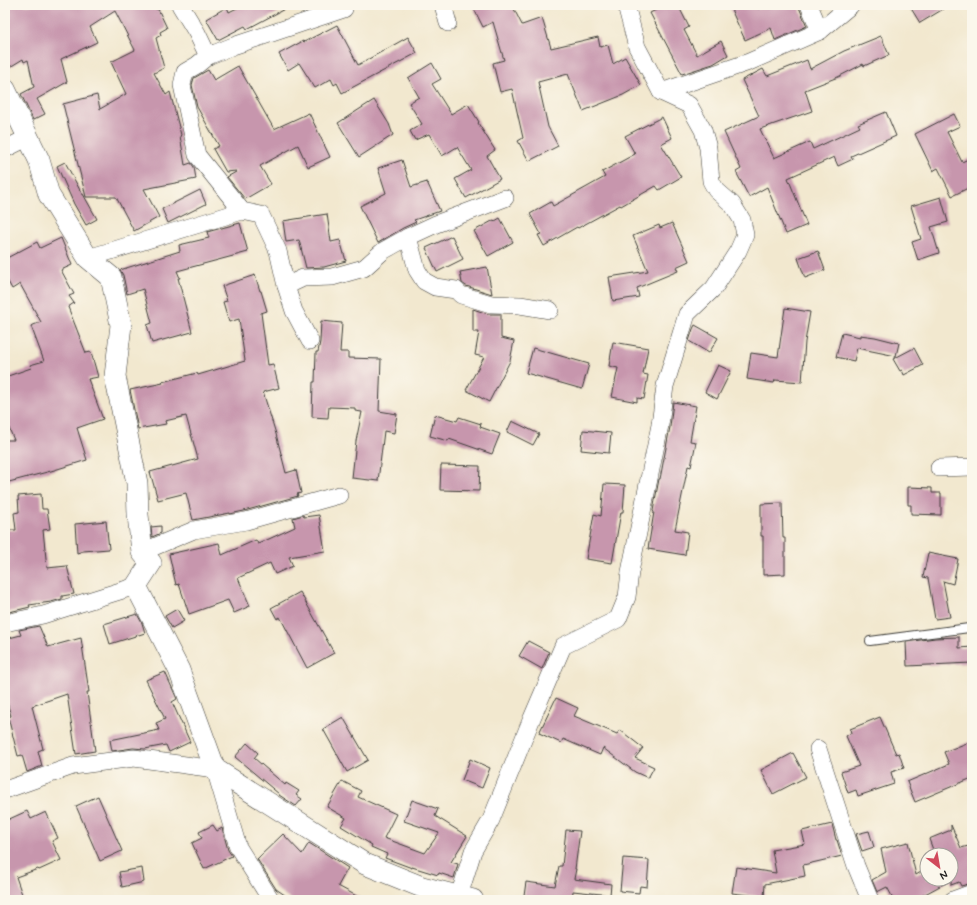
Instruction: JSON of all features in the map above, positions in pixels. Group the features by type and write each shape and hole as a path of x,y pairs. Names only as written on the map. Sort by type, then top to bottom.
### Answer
{"street":[{"path":"180,5 198,33 208,56"},
{"path":"443,5 448,23"},
{"path":"5,790 73,766 134,758 215,769 365,864 422,887 466,898 473,851 491,820 563,646 618,619 627,598 630,572 660,425 665,386 687,314 714,288 738,251 745,235 742,220 732,204 716,190 711,181 708,148 703,130 689,105 660,92 637,47 626,5"},
{"path":"809,5 820,31"},
{"path":"660,92 748,62 820,31 851,5"},
{"path":"242,211 197,155 182,85 185,72 208,56 233,46 344,9"},
{"path":"5,89 39,160 49,195 88,258 111,277 121,325 115,376 137,483 138,515 142,552 151,563 136,586 43,615 5,623"},
{"path":"5,149 29,137"},
{"path":"286,286 303,278 332,277 364,268 383,251 408,237 436,224 505,198"},
{"path":"88,258 242,211 261,215 278,251 286,286 294,311 310,341"},
{"path":"408,237 417,270 424,281 435,287 456,290 461,294 491,304 520,304 550,310"},
{"path":"939,468 972,467"},
{"path":"142,552 194,530 246,521 339,496"},
{"path":"136,586 179,670 215,769 238,847 271,900"},
{"path":"818,749 856,866 870,900"},
{"path":"953,900 972,893"}],"lane":[{"path":"870,641 970,628 972,629"}],"building":[{"path":"5,5 154,5 157,10 158,9 167,28 160,32 161,35 156,38 164,68 154,73 166,95 170,92 181,135 185,165 191,163 194,167 196,179 144,189 159,217 134,231 116,197 86,197 63,104 97,95 100,109 126,94 111,62 135,50 115,11 90,27 97,42 61,59 67,82 37,99 45,114 33,120 21,94 34,87 28,60 24,62 23,59 5,70"},
{"path":"243,5 292,5 247,29 245,26 218,40 206,19 227,7 229,12"},
{"path":"472,5 512,5 522,25 542,18 551,48 598,37 600,47 608,45 613,64 625,57 641,85 623,95 583,111 568,74 538,82 548,127 558,146 529,161 518,141 523,138 512,89 500,92 493,63 504,60 493,22 483,27"},
{"path":"666,5 678,5 689,27 684,30 697,55 721,41 728,55 713,64 682,74 650,13"},
{"path":"729,5 755,5 758,9 769,5 798,5 807,26 775,40 771,28 745,40"},
{"path":"909,5 950,5 920,23"},
{"path":"337,25 358,65 408,37 417,53 342,93 337,83 334,85 331,79 315,88 299,63 288,70 279,54"},
{"path":"881,36 889,55 864,66 863,64 838,77 805,90 812,111 760,129 774,158 810,142 813,149 860,127 858,124 886,112 896,136 851,156 853,159 838,166 834,157 788,178 807,225 786,234 767,187 749,197 736,172 741,169 724,132 759,116 742,80 763,69 767,76 807,60 810,69 844,51"},
{"path":"432,63 441,79 432,84 451,114 468,104 495,150 487,156 500,179 466,198 455,179 471,170 457,147 442,156 429,134 415,140 410,131 422,124 409,103 419,97 408,78"},
{"path":"238,66 274,129 309,113 330,157 308,167 298,145 260,166 271,184 245,199 227,177 236,171 226,172 213,149 219,146 197,107 192,85 194,78 208,70 214,80"},
{"path":"374,100 389,124 393,135 359,157 338,123"},
{"path":"954,114 960,126 947,132 962,162 972,157 972,186 952,196 938,168 933,171 915,134"},
{"path":"662,117 672,138 661,144 681,177 659,190 656,186 544,246 538,235 541,234 530,214 551,202 553,206 605,177 602,172 635,154 625,136"},
{"path":"402,160 411,187 427,182 440,211 414,220 416,222 378,243 360,206 386,193 378,168"},
{"path":"65,162 97,219 86,225 74,204 57,166"},
{"path":"200,190 206,204 168,223 162,209"},
{"path":"941,197 948,222 931,227 939,253 918,260 912,242 921,239 911,206"},
{"path":"327,214 331,242 340,240 346,261 324,267 306,268 299,240 286,242 283,221"},
{"path":"500,218 513,242 488,256 474,231"},
{"path":"240,223 248,252 177,271 180,278 178,278 192,332 152,343 147,325 152,323 143,289 127,294 123,275 120,270 180,251 179,245 209,238 207,232"},
{"path":"672,223 689,261 676,267 678,271 637,288 639,297 613,301 609,277 648,271 633,236 659,225 660,228"},
{"path":"452,236 463,259 437,272 426,248"},
{"path":"61,238 72,265 61,270 74,294 69,296 74,303 68,307 86,353 91,352 98,377 88,379 103,419 77,428 87,460 5,483 5,440 14,440 5,419 5,377 31,368 30,365 44,361 31,326 41,322 20,284 12,289 5,276 5,259 37,242 40,248"},
{"path":"818,251 825,270 805,278 798,258"},
{"path":"487,267 492,294 466,286 462,283 460,272"},
{"path":"255,275 267,311 261,313 268,365 273,364 279,388 263,392 286,473 296,470 301,493 297,494 298,496 244,511 193,520 186,493 158,500 150,472 198,459 186,416 165,421 166,424 138,429 130,390 163,383 162,382 197,373 198,375 245,361 239,319 229,322 223,302 227,301 222,286"},
{"path":"785,308 810,312 805,342 802,382 775,380 774,383 747,379 751,353 778,357"},
{"path":"473,309 488,314 501,314 501,338 514,341 510,361 489,402 466,390 484,357 475,355 479,332 473,332"},
{"path":"321,321 342,323 340,352 348,352 348,358 381,359 379,411 397,414 394,433 384,431 378,481 352,478 356,441 362,412 355,411 355,408 329,407 328,418 312,417 313,382 315,382 316,352 318,352 320,342"},
{"path":"695,325 718,338 709,353 689,341"},
{"path":"842,333 860,337 860,335 875,337 899,343 896,356 857,348 854,361 836,357"},
{"path":"613,342 648,348 643,374 648,375 644,399 637,398 637,402 612,397 618,368 609,366"},
{"path":"533,348 589,364 582,389 526,373"},
{"path":"914,348 923,365 904,375 893,359"},
{"path":"718,365 731,371 717,399 705,392"},
{"path":"673,402 696,406 690,441 696,442 691,467 688,466 675,530 688,532 685,555 648,549 653,511 670,427"},
{"path":"435,415 457,421 459,417 481,424 480,427 500,434 492,454 449,439 448,441 430,436"},
{"path":"512,421 539,434 533,445 507,432"},
{"path":"583,430 611,433 609,453 581,450"},
{"path":"441,465 480,466 479,491 440,490"},
{"path":"604,484 625,485 623,512 621,512 612,563 586,559 594,514 601,516"},
{"path":"908,487 932,488 932,493 941,493 941,515 911,514 911,505 908,505"},
{"path":"41,494 42,509 47,509 50,529 43,530 47,568 67,566 74,594 62,596 62,599 29,605 30,607 5,613 5,530 16,530 14,513 19,512 18,496"},
{"path":"782,503 783,538 785,538 785,574 763,575 761,504"},
{"path":"303,515 304,517 319,515 325,551 289,557 293,566 275,574 270,563 238,578 250,606 234,613 228,600 189,614 179,584 176,585 169,554 219,543 222,555 256,540 258,544 295,527 293,518"},
{"path":"106,521 109,549 83,551 77,553 75,524"},
{"path":"161,526 161,533 152,537 151,527"},
{"path":"928,553 958,559 953,584 943,581 950,617 935,619 928,578 923,577"},
{"path":"300,592 334,653 307,668 280,617 277,619 271,608"},
{"path":"177,609 184,621 172,628 165,616"},
{"path":"137,614 145,633 110,644 104,624"},
{"path":"39,626 48,647 81,638 89,692 87,692 95,751 76,754 67,694 32,706 43,749 38,751 42,766 27,772 22,755 18,756 8,717 11,716 5,696 5,639 21,635 19,630"},
{"path":"959,637 959,648 972,647 972,663 907,666 906,642 935,638"},
{"path":"528,641 549,652 542,669 519,656"},
{"path":"165,672 177,699 172,702 190,742 169,752 166,745 145,749 133,748 112,751 110,740 159,730 156,723 165,719 146,680"},
{"path":"556,698 578,708 574,716 617,734 620,730 643,748 635,758 654,767 648,778 635,772 603,748 600,755 563,739 561,743 539,733"},
{"path":"343,717 368,760 347,772 323,729"},
{"path":"880,717 896,754 899,753 904,768 891,772 894,784 858,796 856,790 848,793 841,772 859,766 846,736 851,733 850,729"},
{"path":"972,741 972,778 915,802 907,782 949,764 944,752"},
{"path":"247,743 258,753 254,758 285,785 286,783 299,791 296,795 302,799 296,806 279,795 235,757"},
{"path":"793,753 806,777 773,794 761,770"},
{"path":"470,759 490,768 482,788 462,780"},
{"path":"342,781 361,791 358,797 396,814 384,838 425,853 439,833 404,821 412,800 438,809 435,816 467,836 451,862 458,864 454,878 439,873 438,875 412,868 385,858 387,854 371,847 372,845 341,826 346,818 327,807"},
{"path":"98,796 122,851 100,861 76,806"},
{"path":"27,811 31,819 46,812 58,838 52,841 61,860 39,870 38,869 16,877 24,900 5,900 5,821"},
{"path":"832,824 842,856 803,865 805,876 765,884 764,897 732,893 736,867 776,873 772,850 805,844 802,831"},
{"path":"213,825 217,831 222,828 228,850 232,856 204,869 192,843 202,838 199,832"},
{"path":"951,825 961,848 972,845 972,883 961,886 959,882 959,847 932,847 929,839 951,830"},
{"path":"566,830 580,831 574,879 611,884 610,895 573,891 572,900 550,900 524,896 526,882 555,886 559,866 562,866"},
{"path":"869,831 874,847 862,851 856,834"},
{"path":"283,834 302,854 309,843 348,868 338,886 364,900 292,900 276,889 257,859"},
{"path":"908,842 916,875 919,873 919,887 938,887 914,900 894,900 887,887 877,892 872,880 886,872 881,849"},
{"path":"623,858 649,860 647,887 640,886 639,893 620,891"},
{"path":"142,868 144,882 122,887 119,872"}]}
